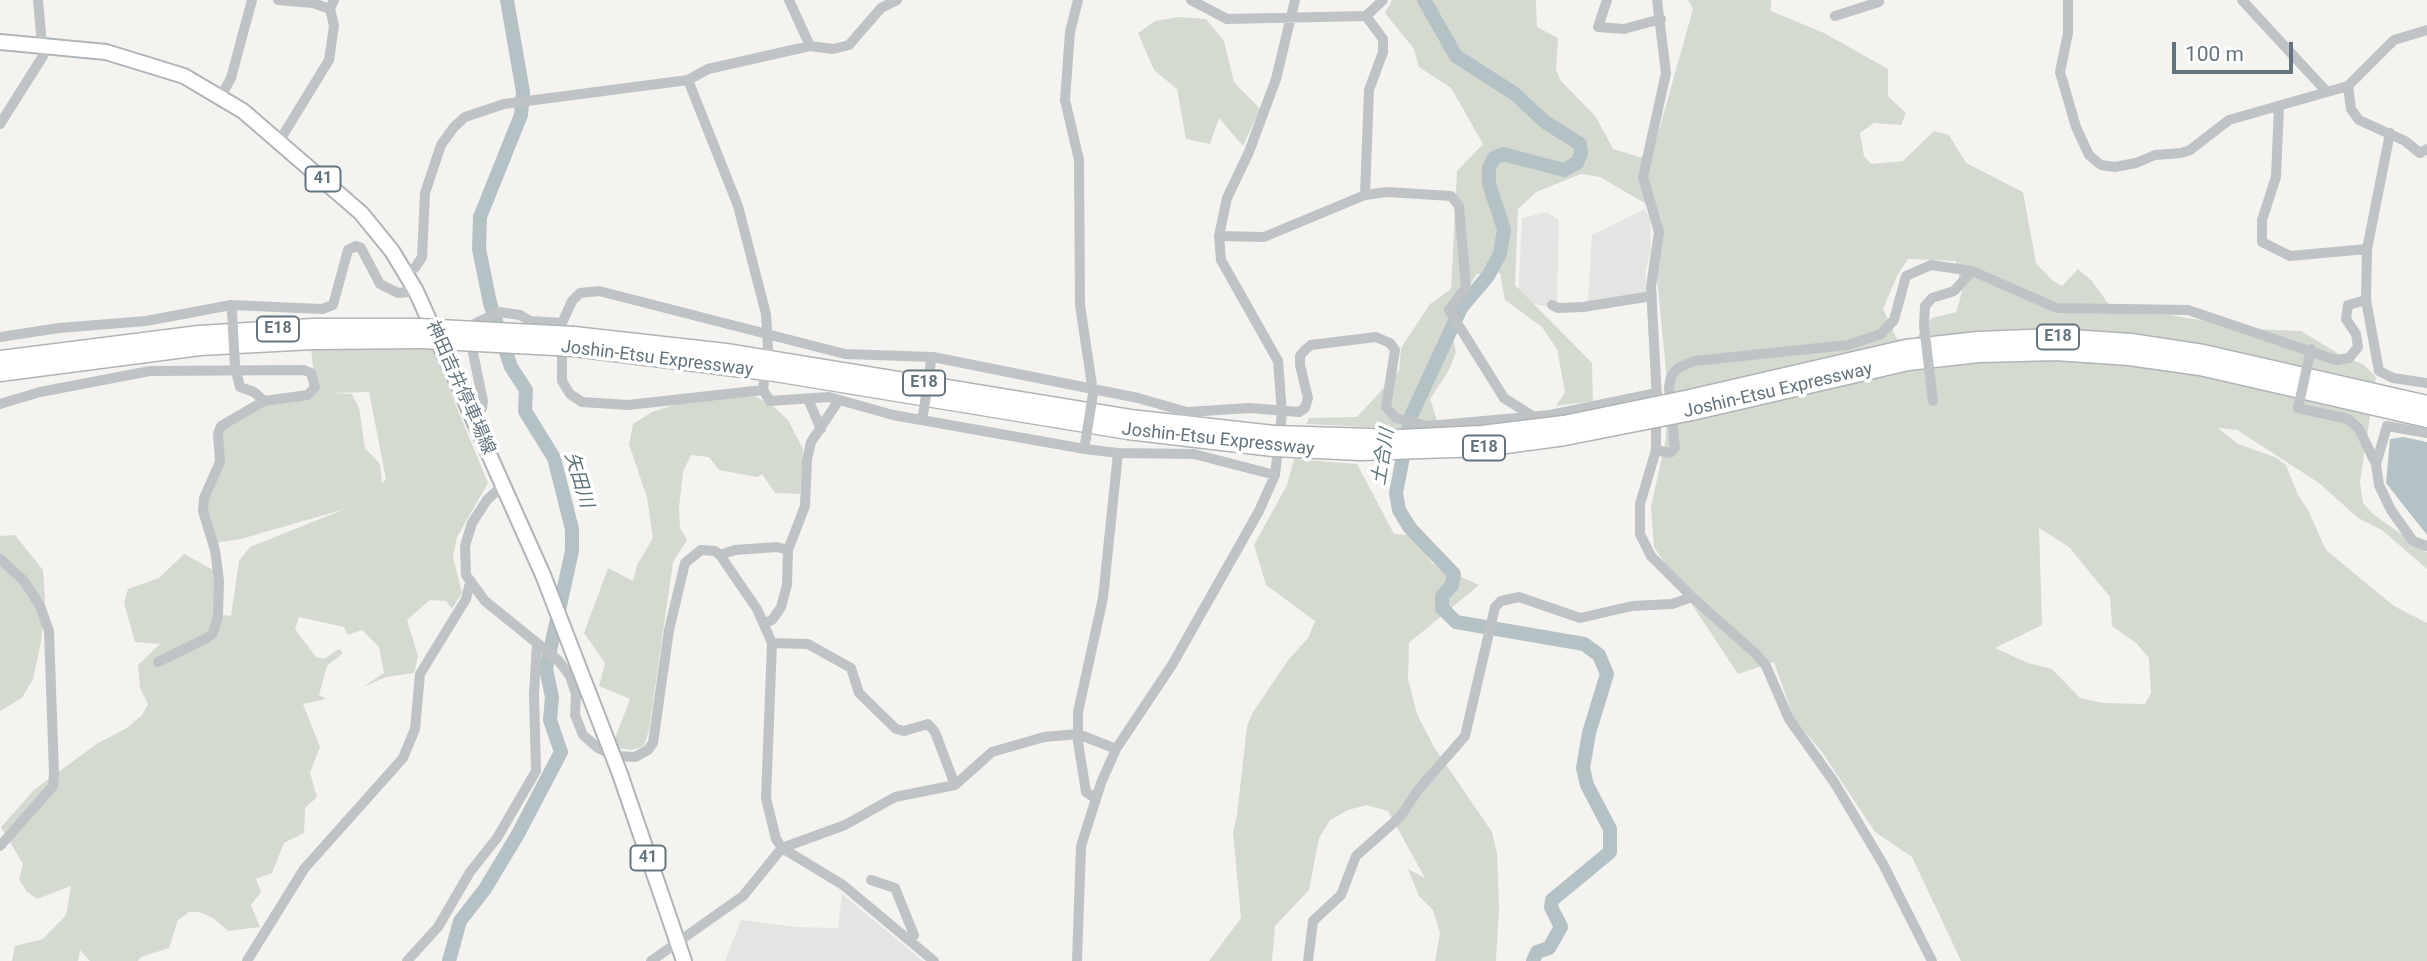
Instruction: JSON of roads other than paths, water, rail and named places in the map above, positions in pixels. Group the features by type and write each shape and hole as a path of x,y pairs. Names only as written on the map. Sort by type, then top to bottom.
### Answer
{"highway":[{"name":"Joshin-Etsu Expressway","path":"0,359 137,339 257,330 570,335 751,355 1273,441 1482,434 1691,405 1908,362 1979,354 2056,352 2129,357 2200,367 2427,419"},
{"name":"Joshin-Etsu Expressway","path":"0,373 200,347 420,333"},
{"name":"Joshin-Etsu Expressway","path":"1691,405 1906,348 1978,340 2056,337 2131,342 2203,353 2427,404"},
{"path":"0,353 137,339"},
{"path":"0,384 81,366 200,347"}],"main road":[{"name":"神田吉井停車場線","path":"0,42 41,45 134,59 184,76 221,96 280,140 361,213 416,291 504,484 543,575 620,774 684,961"}],"street":[{"path":"0,124 43,56 38,0"},
{"path":"221,96 231,78 252,0"},
{"path":"278,0 332,4 334,26 329,60 280,140"},
{"path":"789,0 810,46"},
{"path":"404,271 415,268 422,257 425,193 441,145 465,117 483,108 504,104 688,80 708,69 810,46 833,48 849,45 881,8 897,0"},
{"path":"1078,0 1070,32 1065,100 1079,160 1080,305 1093,391 1085,447"},
{"path":"1191,0 1227,19 1366,16 1382,0"},
{"path":"1077,961 1081,846 1095,799 1116,750 1172,666 1259,511 1275,475 1282,413 1279,361 1221,260 1219,236 1227,198 1265,113 1295,0"},
{"path":"1607,0 1598,27 1624,29 1661,19"},
{"path":"1657,0 1666,73 1643,177 1658,232 1652,296 1657,393 1656,450 1640,504 1640,534 1651,556 1766,666 1789,719 1834,782 1883,864 1932,961"},
{"path":"2068,0 2068,33 2060,72 2076,127 2089,155 2101,165 2115,167 2136,163 2155,155 2190,150 2229,120 2326,90 2348,86 2394,40 2427,30"},
{"path":"2242,0 2326,90"},
{"path":"1835,16 1881,1"},
{"path":"1365,195 1369,90 1383,51 1383,39 1366,16"},
{"path":"688,80 738,206 766,314 768,349"},
{"path":"2348,86 2351,109 2359,120 2390,133 2420,153 2427,149"},
{"path":"2279,106 2276,177 2262,220 2262,242 2290,256 2367,249"},
{"path":"2390,133 2367,249 2366,300 2379,370 2393,378 2427,383"},
{"path":"1219,236 1264,237 1365,195 1431,193 1456,199 1466,288 1450,310 1504,398 1534,417"},
{"path":"0,337 232,309 309,310 333,305 348,250 356,246 361,248 380,284 398,293 416,291"},
{"path":"1656,450 1670,453 1675,448 1669,387 1671,377 1685,363 1848,345 1866,340 1881,334 1894,320 1906,276 1931,265 1972,271 2057,308 2188,310 2311,349 2336,360 2350,358 2358,347 2356,334 2346,319 2348,305 2366,300"},
{"path":"1933,401 1924,326 1925,306 1932,298 1954,290 1972,271"},
{"path":"1275,475 1194,454 1118,453 923,418 829,397 771,401 763,385 628,405 583,402 570,394 562,381 570,335 572,302 580,293 599,291 845,354 932,360 1187,412 1250,408 1282,413 1299,412 1305,408 1307,389 1300,356 1311,345 1376,337 1390,343 1395,350 1386,407 1396,418 1428,426 1447,427 1534,417 1657,393"},
{"path":"1552,305 1558,308 1583,307 1652,296"},
{"path":"232,309 235,369 240,387 254,392 264,401"},
{"path":"472,415 482,408 483,401 473,353 473,330 476,323 499,312 570,335"},
{"path":"2311,349 2298,408 2348,419 2359,429 2376,464 2379,485 2391,510 2413,541 2427,546"},
{"path":"923,418 932,360"},
{"path":"0,404 40,392 150,371 235,369 304,370 311,373 315,387 308,395 264,401 221,426 220,462 204,498 203,511 215,550 219,581 218,617 213,633 158,662"},
{"path":"808,399 821,429"},
{"path":"765,624 773,619 781,607 787,585 788,550 805,506 807,460 811,442 839,401"},
{"path":"2376,464 2387,426 2427,433"},
{"path":"1095,799 1086,792 1078,734 1081,691 1105,586 1107,537 1118,453"},
{"path":"504,484 487,499 468,535 464,566 470,583 485,601 558,660 570,676 576,694 575,715 583,735 598,748 615,756 635,757 648,750 656,734 662,673 681,575 691,555 701,550 715,551 720,555 765,624 772,643 766,799 773,833 782,848 843,885 934,961"},
{"path":"720,555 735,550 777,547 788,550"},
{"path":"0,559 24,581 40,606 49,631 54,773 53,786 0,846"},
{"path":"247,961 304,869 403,758 415,729 420,674 466,598 470,583"},
{"path":"1308,961 1313,921 1341,895 1356,856 1400,817 1418,790 1465,736 1494,607 1501,601 1519,597 1580,618 1632,606 1672,604 1692,597"},
{"path":"772,643 808,644 851,668 859,693 897,729 904,731 928,724 935,732 955,785"},
{"path":"407,961 438,927 470,872 497,838 536,771 540,646"},
{"path":"651,961 743,896 782,848 845,825 895,797 955,785 992,752 1044,737 1078,734 1116,750"},
{"path":"871,880 895,888 914,935 910,941"}],"waterway":[{"name":"矢田川","path":"449,961 460,921 485,889 518,834 561,752 550,720 552,697 546,669 572,551 572,529 554,458 525,411 526,390 511,367 490,303 479,249 480,217 521,115 523,92 507,0"},
{"name":"土合川","path":"1424,0 1456,56 1515,94 1545,122 1580,144 1581,153 1577,163 1564,170 1503,154 1494,158 1489,168 1489,184 1504,229 1500,254 1488,276 1461,308 1411,416 1396,493 1399,510 1410,528 1454,574 1452,585 1442,596 1442,608 1456,622 1584,644 1599,655 1607,674 1589,733 1583,768 1587,785 1610,829 1610,852 1552,900 1551,907 1561,927 1549,948 1537,952 1533,961"}]}
